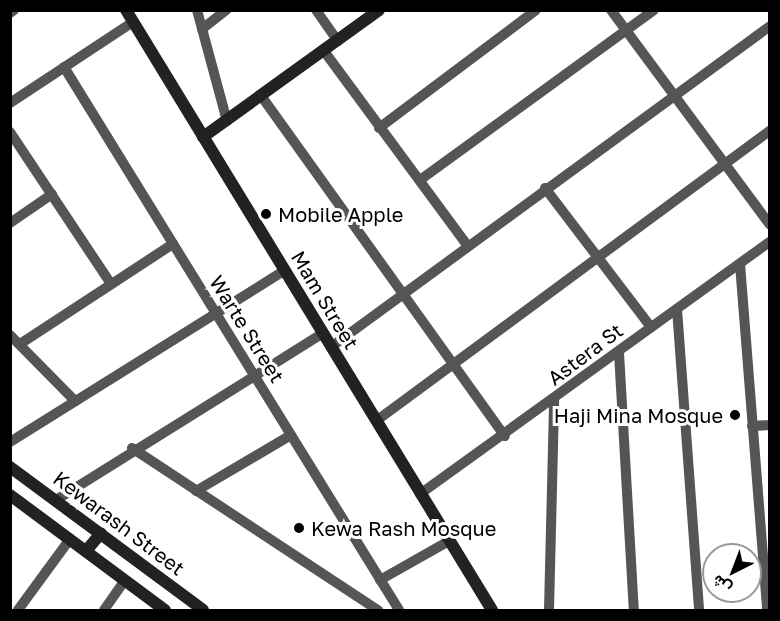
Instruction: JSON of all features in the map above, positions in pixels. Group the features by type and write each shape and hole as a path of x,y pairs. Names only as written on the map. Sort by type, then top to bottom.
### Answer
{"street":[{"name":"Mam Street","path":"126,10 492,610"},
{"path":"197,10 227,121"},
{"path":"202,29 226,10"},
{"path":"316,10 338,41"},
{"path":"203,137 262,97 379,10"},
{"path":"379,128 536,10"},
{"path":"611,10 672,96 770,225"},
{"path":"420,180 654,10"},
{"path":"10,103 133,22"},
{"path":"331,347 467,245 770,26"},
{"path":"324,51 467,245"},
{"name":"Warte Street","path":"64,67 399,610"},
{"path":"262,97 402,293 456,361 505,436"},
{"path":"376,421 770,130"},
{"path":"10,132 111,284"},
{"path":"545,188 651,327"},
{"path":"10,223 52,194"},
{"name":"Astera St","path":"420,494 505,436 770,242"},
{"path":"20,344 173,244"},
{"path":"740,264 767,610"},
{"path":"10,442 214,311 284,271"},
{"path":"677,309 699,610"},
{"path":"56,500 132,448 322,333"},
{"path":"10,335 75,401"},
{"path":"619,353 634,610"},
{"path":"549,610 554,400"},
{"path":"752,426 770,425"},
{"path":"196,490 291,435"},
{"path":"132,448 378,610"},
{"name":"Kewarash Street","path":"10,467 101,532 203,610"},
{"path":"25,506 39,488"},
{"path":"10,495 165,610"},
{"path":"86,551 101,532"},
{"path":"18,610 70,539"},
{"path":"380,580 449,541"},
{"path":"104,610 124,581"}],"place":[{"name":"Mobile Apple","path":"266,214"},
{"name":"Haji Mina Mosque","path":"735,415"},
{"name":"Kewa Rash Mosque","path":"299,528"}]}
